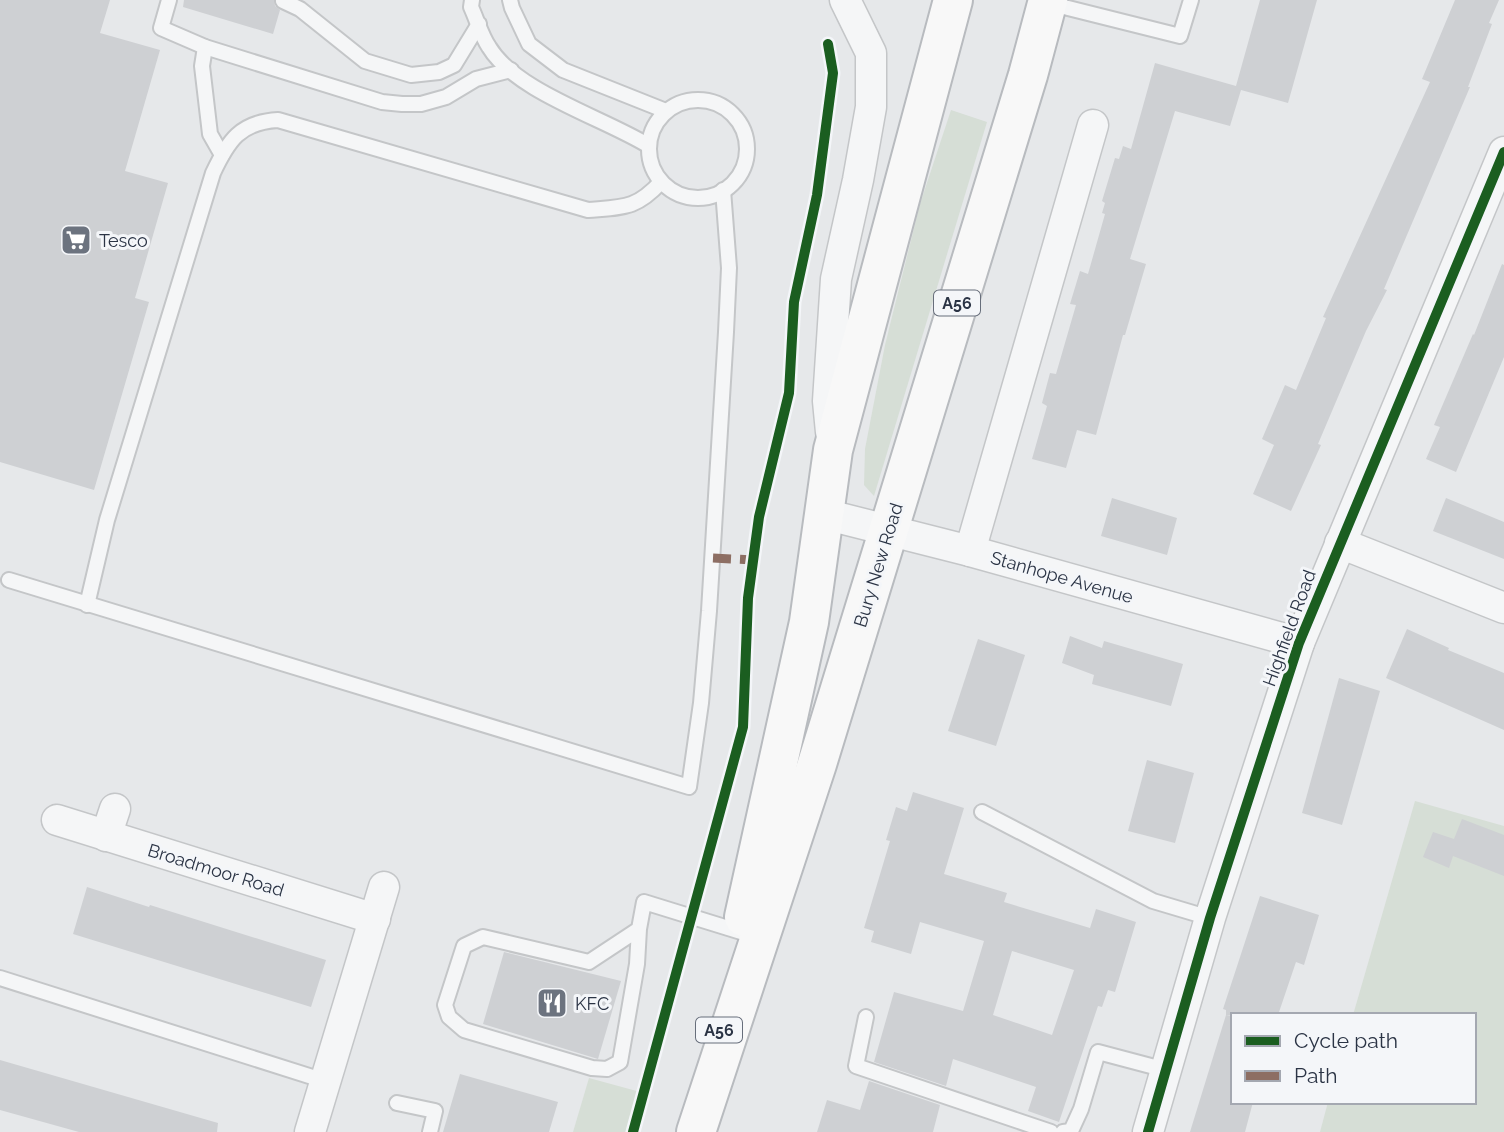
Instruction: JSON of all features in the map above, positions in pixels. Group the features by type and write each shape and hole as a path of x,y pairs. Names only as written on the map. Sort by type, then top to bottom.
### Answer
{"highway":[{"name":"Bury New Road","path":"697,1130 809,622 833,450 953,0"},
{"name":"Bury New Road","path":"697,1130 817,765 889,531 1028,75 1043,1"}],"street":[{"path":"833,450 828,401 836,279 871,107 871,53 845,0"},
{"path":"970,551 1093,125"},
{"name":"Highfield Road","path":"1149,1132 1210,918 1299,643 1504,152"},
{"name":"Stanhope Avenue","path":"824,514 970,551 1299,643"},
{"path":"1340,543 1504,608"},
{"name":"Broadmoor Road","path":"57,820 110,822 375,919"},
{"path":"310,1132 384,887"}],"lane":[{"path":"169,0 162,27 205,47 382,102 421,104 446,97 476,79 511,70"},
{"path":"471,0 471,7 489,48 511,70 546,93 649,146"},
{"path":"510,0 529,44 563,70 666,111"},
{"path":"1043,1 1180,36 1191,0"},
{"path":"283,1 300,9 365,61 411,75 439,72 454,65 479,24"},
{"path":"205,47 202,66 210,134 222,155"},
{"path":"700,100 719,104 734,116 744,133 747,151 742,171 731,186 717,194 695,198 675,192 661,182 651,164 649,146 651,132 666,111 682,102 700,100"},
{"path":"88,605 107,520 214,173 222,155 242,128 261,121 278,120 588,210 628,206 646,198 661,182"},
{"path":"9,580 689,787 701,703 709,611 726,332 729,268 723,190"},
{"path":"982,812 1153,901 1210,918"},
{"path":"639,929 589,962 484,937 464,946 444,1005 449,1017 464,1030 592,1068 607,1069 620,1062 637,964 644,902 740,932"},
{"path":"0,978 325,1081"},
{"path":"866,1017 856,1066 1051,1132"},
{"path":"1063,1132 1071,1131 1081,1110 1098,1052 1166,1070"},
{"path":"397,1102 435,1111 430,1132"}],"shaded area":[{"path":"951,110 987,122 874,496 864,485 865,449 885,345 920,204"},
{"path":"1415,801 1504,826 1504,1132 1320,1132 1327,1104 1476,1104 1476,1013 1354,1013"},
{"path":"589,1078 644,1093 631,1132 573,1132"}],"building":[{"name":"Tesco","path":"0,0 110,0 100,33 160,50 125,171 168,183 135,298 149,302 94,490 0,462"},
{"path":"184,0 274,0 275,6 280,10 273,34 183,7"},
{"path":"1260,0 1317,0 1288,103 1241,90 1230,126 1175,111 1130,259 1146,264 1123,335 1096,435 1077,430 1066,468 1032,459 1047,406 1042,403 1050,373 1056,374 1076,305 1070,304 1080,271 1088,274 1105,214 1102,213 1105,203 1102,201 1115,158 1119,159 1123,146 1131,149 1155,63 1236,86"},
{"path":"1455,0 1499,0 1489,23 1492,24 1470,87 1384,289 1387,290 1366,331 1318,444 1321,445 1291,511 1253,494 1274,445 1262,439 1285,385 1296,390 1326,318 1323,317 1430,82 1422,79"},
{"path":"1502,264 1504,357 1456,472 1426,459 1440,427 1434,425"},
{"path":"1112,498 1177,518 1167,555 1101,536"},
{"path":"1446,498 1504,522 1504,559 1433,531"},
{"path":"1407,629 1449,648 1448,650 1504,673 1504,730 1386,678"},
{"path":"1070,636 1102,648 1104,641 1183,664 1171,706 1092,684 1094,675 1062,663"},
{"path":"978,639 1025,655 996,746 948,731"},
{"path":"1339,678 1380,691 1342,825 1302,813"},
{"path":"1147,760 1194,773 1175,843 1128,831"},
{"path":"913,792 964,808 944,874 1007,893 1004,902 1090,928 1096,909 1136,922 1115,992 1108,990 1102,1007 1098,1006 1059,1122 1028,1111 1036,1087 953,1059 946,1086 874,1062 894,992 963,1011 984,941 920,922 911,954 871,942 874,931 864,928 890,841 886,840 896,807 907,811","holes":["1012,951 1074,970 1052,1035 993,1015"]},
{"path":"1462,819 1504,835 1504,876 1453,856 1449,868 1423,857 1433,832 1454,839"},
{"path":"87,887 326,960 311,1007 73,934"},
{"path":"1260,896 1319,915 1304,965 1296,962 1279,1013 1226,1015 1226,1010 1223,1009"},
{"name":"KFC","path":"504,952 621,981 598,1059 483,1024"},
{"path":"1226,1015 1231,1016 1231,1104 1252,1104 1245,1132 1190,1132"},
{"path":"0,1060 218,1123 217,1132 79,1132 0,1110"},
{"path":"460,1074 558,1102 549,1132 443,1132"},
{"path":"869,1081 940,1105 933,1132 817,1132 827,1100 860,1110"}],"marked path":[{"path":"713,558 753,560"}],"cycle path":[{"path":"633,1132 743,727 748,598 759,517 789,393 794,302 817,195 833,73 828,44"},
{"path":"1148,1132 1210,918 1299,643 1504,152"}],"place":[{"name":"Tesco","path":"76,240"},
{"name":"KFC","path":"552,1003"}]}
